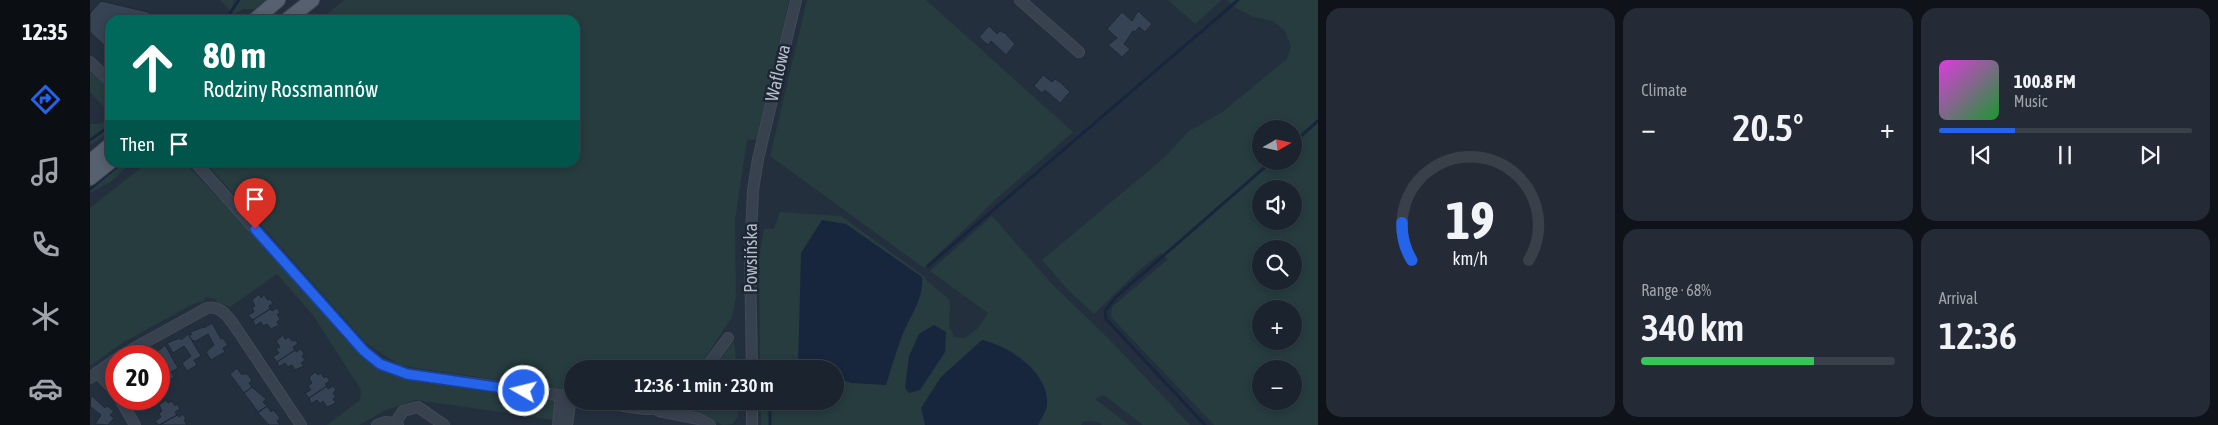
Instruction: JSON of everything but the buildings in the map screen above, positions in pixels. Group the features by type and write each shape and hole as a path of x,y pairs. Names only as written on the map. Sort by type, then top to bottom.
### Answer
{"main road":[{"path":"261,15 278,0"},
{"path":"293,15 312,0"},
{"path":"90,162 105,149"},
{"path":"90,178 105,166"}],"street":[{"name":"Waflowa","path":"761,147 796,0"},
{"path":"1020,0 1079,52"},
{"path":"90,62 105,76"},
{"name":"Powsińska","path":"752,360 751,219 753,190 761,147"},
{"path":"199,167 364,351 380,364 407,374 564,396"},
{"path":"140,345 212,307 224,313 301,425"},
{"path":"712,360 728,338"},
{"path":"105,367 94,375 105,384"},
{"path":"377,425 384,422 397,424 403,411 418,407 444,425"},
{"path":"558,425 564,408"},
{"path":"126,410 135,425"},
{"path":"567,425 568,410"},
{"path":"655,410 699,419 710,425"},
{"path":"752,410 752,425"}],"green space":[{"path":"220,0 234,0 232,8 236,0 265,0 255,9 244,9 234,14"},
{"path":"344,0 789,0 758,139 747,140 735,220 736,298 732,317 704,360 564,360 564,390 400,365 366,343 210,167 580,167 580,15 327,15"},
{"path":"807,0 926,0 1073,132 997,198 924,268 770,156"},
{"path":"1168,0 1222,0 1195,24"},
{"path":"1227,0 1318,0 1318,425 1214,425 1111,317 1112,307 1168,259 1161,253 1138,271 1094,314 1068,290 1042,260 1165,157 1189,131 1221,113 1287,59 1291,47 1285,31 1273,21 1254,17 1236,8"},
{"path":"90,70 105,84 105,108 90,92"},
{"path":"105,121 105,135 90,145 90,124 101,124"},
{"path":"112,167 126,167 112,181 90,193 90,184"},
{"path":"142,167 189,167 285,267 341,335 371,363 409,379 426,383 559,398 555,420 416,400 386,410 359,425 327,425 360,400 361,390 313,315 277,274 230,307 217,302 215,299 205,297 204,301 193,304 120,345 105,345 105,355 90,366 90,208"},
{"path":"780,212 841,216 925,277 926,280 950,300 949,325 954,337 965,338 979,327 988,313 930,271 992,216 1053,285 1112,342 1190,425 1143,425 1104,395 1095,399 1129,425 1102,425 1099,422 1084,421 1081,425 761,425 761,410 844,410 844,360 760,360 759,257 764,229 774,229"},
{"path":"734,342 736,360 720,360"},
{"path":"686,410 738,410 738,417 732,424 723,425 695,412"}],"water":[{"path":"822,220 846,224 922,277 919,300 902,336 886,385 852,383 844,381 844,360 798,360 801,253"},
{"path":"934,325 946,332 945,352 920,390 909,393 905,388 909,356 919,334"},
{"path":"982,340 993,343 1015,354 1034,371 1041,381 1046,392 1047,404 1038,425 925,425 921,408 941,377"}],"waterway":[{"path":"229,15 239,0"},
{"path":"928,266 1238,0"},
{"path":"1302,135 1318,121"},
{"path":"90,140 105,130"},
{"path":"90,189 116,167"},
{"path":"1205,425 1106,319 1105,311 1116,297 1262,170"},
{"path":"770,410 770,425"}],"route":[{"path":"255,229 329,314 364,351 380,364 413,376 524,391"}]}
